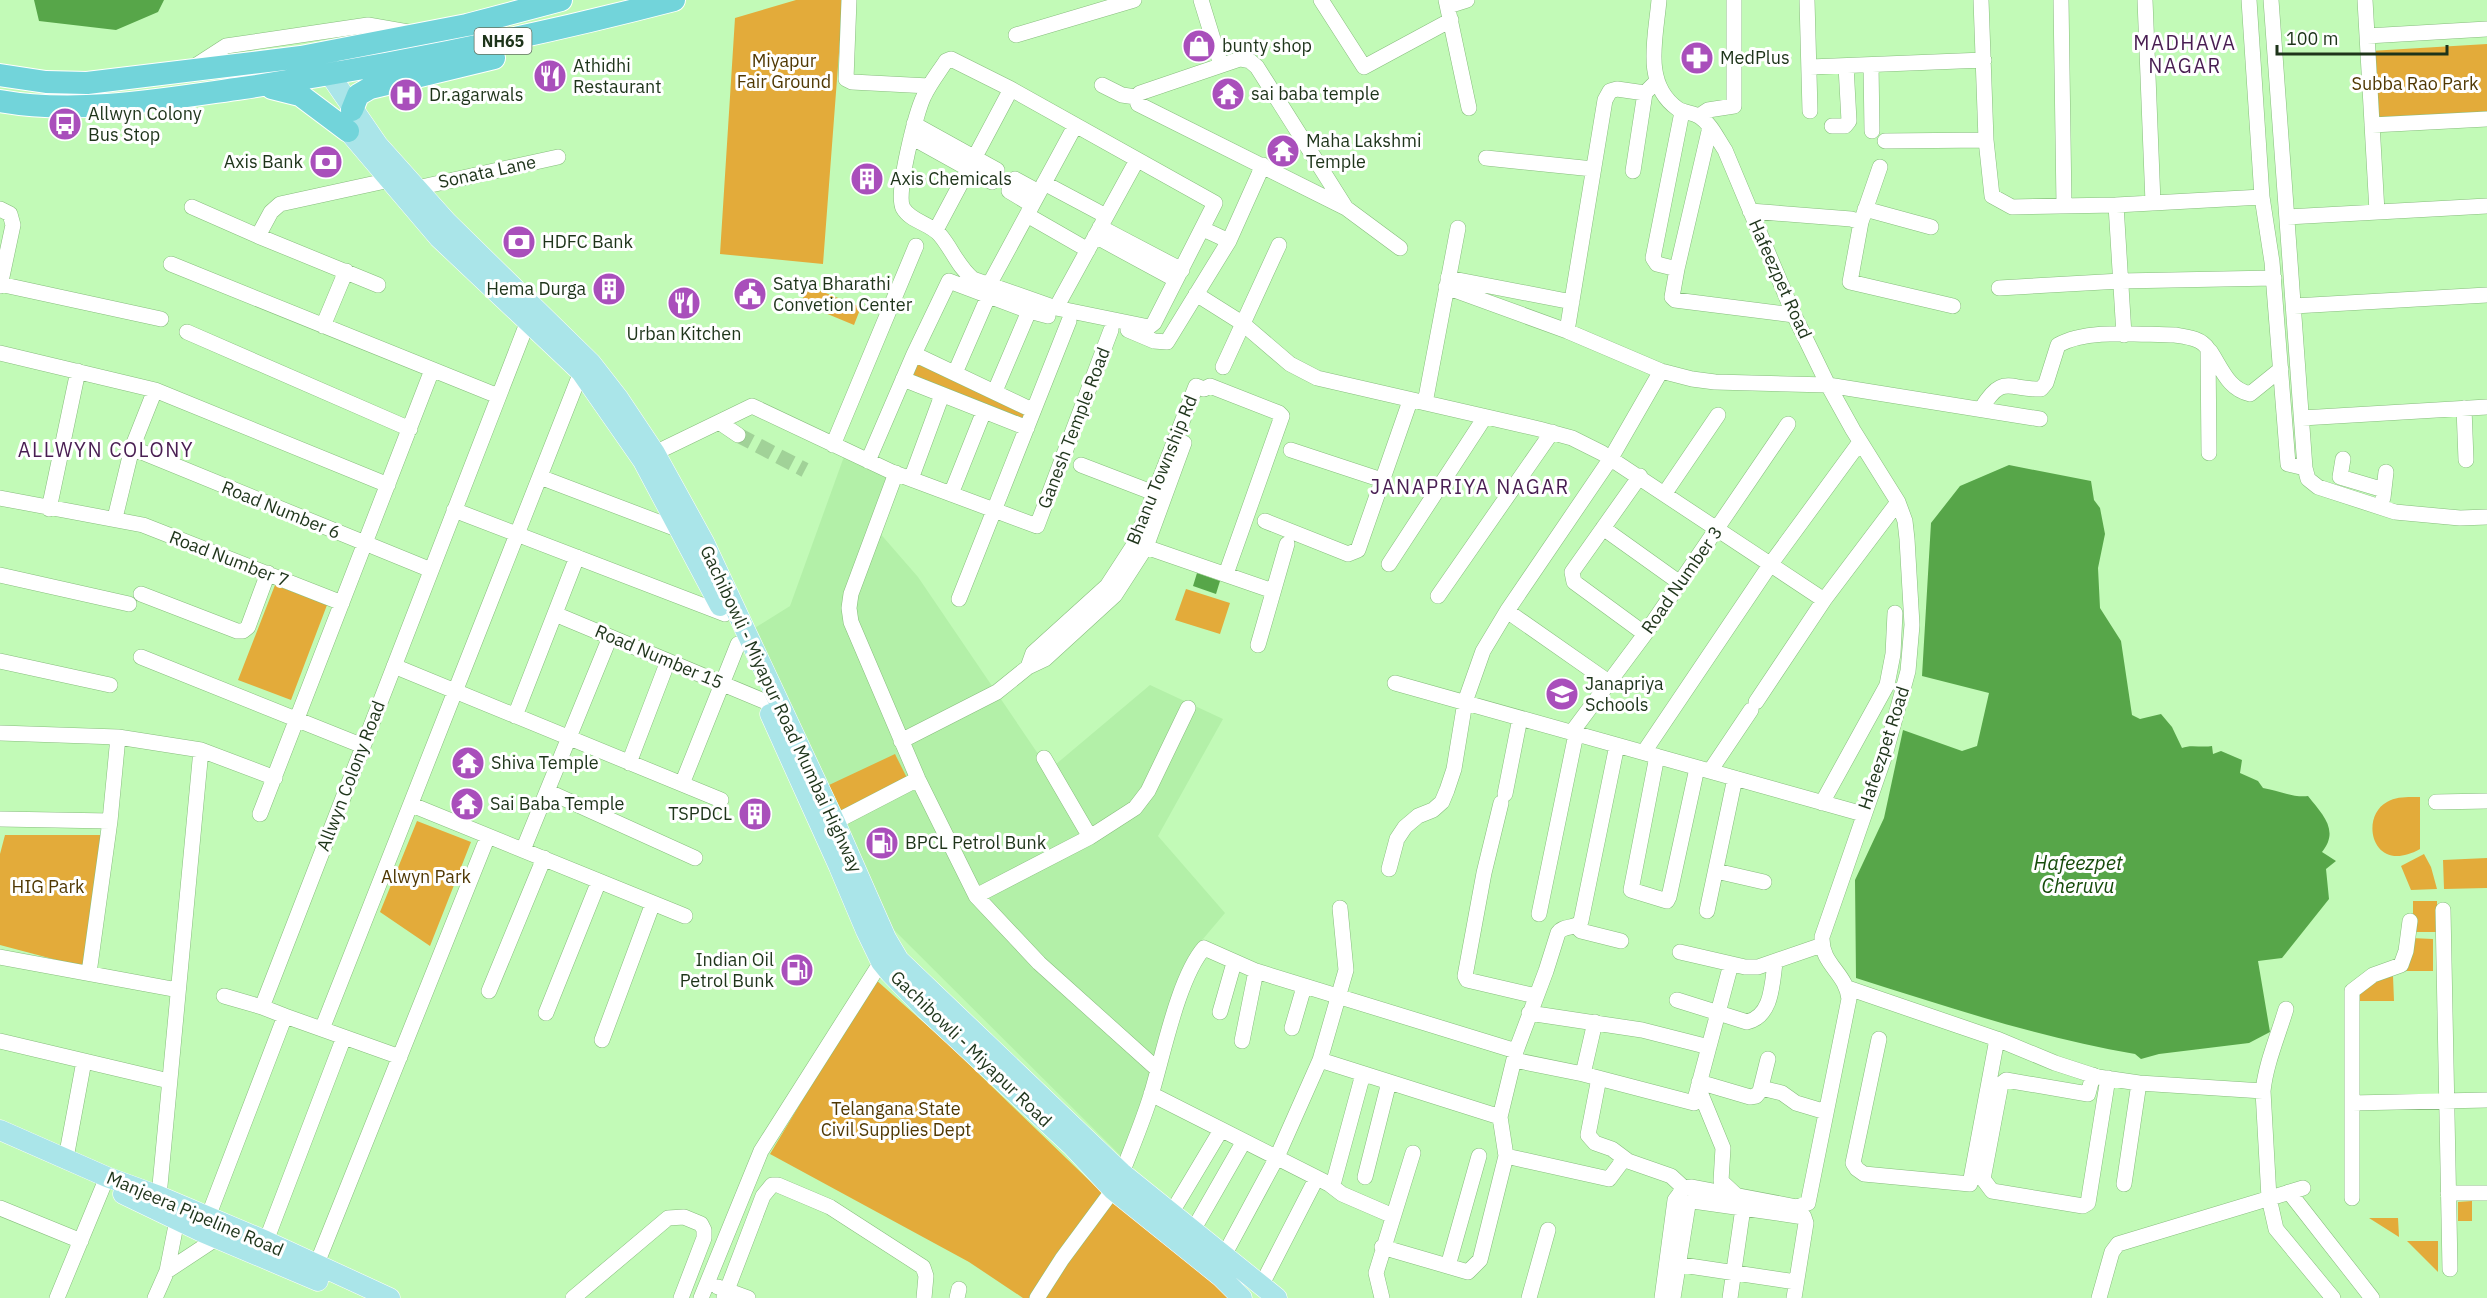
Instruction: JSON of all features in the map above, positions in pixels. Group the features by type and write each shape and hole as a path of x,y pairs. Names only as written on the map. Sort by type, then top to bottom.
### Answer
{"highway":[{"name":"NH65","path":"0,101 19,104 111,105 253,86 304,68 324,53 467,25 561,0"},
{"name":"NH65","path":"0,75 46,82 87,83 187,72 304,68 330,75 550,32 674,0"},
{"path":"253,86 286,90 350,120 358,95 370,88 504,56 550,32"}],"main road":[{"name":"Gachibowli - Miyapur Road Mumbai Highway","path":"324,53 330,75 350,120 378,145 447,222 591,363 619,399 655,453 704,542 835,822 886,938 899,960 1058,1123"},
{"name":"Gachibowli - Miyapur Road","path":"350,120 390,180 439,238 581,372 643,461 724,614 881,962 925,1009 1058,1123 1117,1181 1188,1239 1242,1298"},
{"name":"Manjeera Pipeline Road","path":"0,1130 66,1158 177,1220 357,1298"},
{"name":"Manjeera Pipeline Road","path":"0,1139 105,1181 159,1196 266,1241 382,1296"},
{"path":"1117,1181 1172,1212 1188,1239 1222,1254 1269,1292"}],"street":[{"path":"849,0 846,79 852,82 929,86"},
{"path":"1016,35 1134,0"},
{"path":"1201,0 1221,65"},
{"path":"1321,0 1364,67 1448,9 1467,0"},
{"path":"1633,171 1650,88 1659,0"},
{"path":"1567,332 1605,100 1610,91 1617,89 1650,88 1682,112 1699,116 1708,110 1734,106 1734,0"},
{"path":"1807,0 1810,111"},
{"path":"1981,0 1986,140 1992,196 2012,207 2064,204 2116,205 2262,197"},
{"path":"2061,0 2064,204"},
{"path":"2145,0 2153,203"},
{"path":"2249,0 2262,197 2274,278 2288,464 2305,468"},
{"path":"2271,0 2305,468 2308,479 2318,487 2395,512 2460,518 2487,517"},
{"path":"2365,0 2377,212"},
{"path":"1448,9 1469,108"},
{"path":"187,72 226,46 369,25 417,34"},
{"path":"2367,36 2487,29"},
{"path":"868,461 914,354 949,281 988,291 1056,308 1149,327 1154,323 1215,203 1011,89 951,59 946,61 929,86 913,131 900,193 901,206 909,216 936,230 963,271 988,291 1029,311 1111,330 1130,331 1155,341 1167,342 1229,241 1263,165"},
{"path":"1136,97 1140,93 1221,65 1240,59 1250,61 1257,67 1346,208"},
{"path":"1810,67 1984,60"},
{"path":"1871,65 1872,131"},
{"path":"1832,126 1845,126 1849,121 1846,66"},
{"path":"1102,85 1122,95 1136,97"},
{"path":"936,230 1011,89"},
{"path":"1136,97 1138,104 1346,208 1400,248"},
{"path":"1677,269 1657,264 1653,258 1682,112"},
{"name":"Hafeezpet Road","path":"1699,116 1725,150 1794,315 1828,385 1860,442 1898,502 1905,520 1912,625 1908,671 1885,754 1822,937 1822,945"},
{"path":"2372,125 2487,119"},
{"path":"955,373 988,291 1075,126"},
{"path":"1710,128 1671,293 1675,300 1794,315"},
{"path":"913,131 994,176"},
{"path":"1885,141 1986,140"},
{"name":"Sonata Lane","path":"417,188 558,157"},
{"path":"1486,158 1593,169"},
{"path":"1056,308 1137,160"},
{"path":"1880,168 1863,216 1850,282 1953,306"},
{"path":"258,236 271,212 280,204 390,180"},
{"path":"1012,185 1179,275"},
{"path":"1035,199 1098,232"},
{"path":"2116,205 2124,335"},
{"path":"2287,217 2487,206"},
{"path":"192,207 378,285"},
{"path":"0,209 10,214 13,225 0,284 161,319"},
{"path":"1750,211 1851,219 1863,216 1931,227"},
{"path":"1264,522 1348,554 1358,550 1382,480 1418,402 1458,228"},
{"path":"1203,229 1229,241"},
{"path":"1223,367 1279,244"},
{"path":"833,445 916,246"},
{"path":"171,264 498,396"},
{"path":"323,326 346,271"},
{"path":"1999,288 2121,281 2274,278"},
{"path":"1447,283 1572,302"},
{"path":"1447,283 1661,371 1715,382 1828,385 2040,419"},
{"path":"1196,294 1243,324 1290,364 1317,378 1572,438 1640,476 1824,600"},
{"path":"2277,313 2294,309 2487,295"},
{"path":"995,391 1029,311"},
{"name":"Allwyn Colony Road","path":"262,1007 528,321"},
{"path":"959,598 1069,321"},
{"name":"Ganesh Temple Road","path":"994,510 1037,526 1111,330"},
{"path":"187,332 410,429"},
{"path":"1981,409 1996,389 2006,385 2041,389 2046,383 2058,345 2068,339 2084,336 2175,335 2203,342 2230,385 2238,391 2250,394 2281,369"},
{"path":"2208,349 2209,453"},
{"path":"0,353 155,390 388,485"},
{"path":"914,354 1032,410"},
{"path":"260,814 432,370"},
{"path":"49,509 78,371"},
{"path":"1389,869 1398,839 1405,827 1418,816 1433,810 1445,796 1454,769 1465,702 1483,651 1507,611 1611,458 1661,371"},
{"path":"322,1029 581,372"},
{"path":"903,379 1027,428"},
{"name":"Bhanu Township Rd","path":"1141,545 1154,493 1196,386 1204,389"},
{"name":"Bhanu Township Rd","path":"901,741 998,692 1028,667 1045,659 1115,595 1141,545 1204,389 1210,386 1282,416 1226,574"},
{"path":"115,518 132,448 155,390"},
{"path":"911,479 942,395"},
{"path":"655,453 752,406 868,461 994,510"},
{"path":"2302,418 2487,407"},
{"path":"2464,408 2466,460"},
{"path":"951,494 984,411"},
{"path":"1665,493 1718,415"},
{"path":"1389,564 1485,417"},
{"path":"720,422 738,435"},
{"name":"Road Number 3","path":"1574,733 1718,530 1788,424"},
{"path":"1438,596 1552,432"},
{"path":"1860,442 1770,564 1651,754 1631,890 1667,901 1704,769 1753,706 1824,600 1898,502"},
{"name":"Road Number 6","path":"132,448 431,570"},
{"path":"1291,450 1382,480"},
{"path":"2343,459 2340,477 2384,490"},
{"path":"1081,465 1154,493"},
{"path":"2381,507 2386,472"},
{"path":"896,473 851,594 849,608 851,622 901,741 976,896 1039,963 1157,1069"},
{"path":"1640,476 1572,576 1574,582 1645,634"},
{"path":"540,477 682,531"},
{"name":"Road Number 7","path":"0,498 143,525 342,603"},
{"path":"454,510 724,614"},
{"path":"1603,528 1680,583"},
{"path":"1258,645 1287,544"},
{"name":"Bhanu Township Rd","path":"1141,545 1274,591"},
{"path":"515,716 577,557"},
{"path":"0,575 135,599 243,631 248,627 268,573"},
{"path":"1507,611 1610,682"},
{"path":"1822,802 1887,685 1892,664 1895,613"},
{"name":"Road Number 15","path":"555,614 764,701"},
{"path":"523,850 610,637"},
{"path":"682,784 738,644"},
{"path":"141,657 363,746"},
{"path":"0,661 110,685"},
{"path":"629,763 668,661"},
{"path":"394,666 722,800"},
{"path":"1395,683 1863,814"},
{"path":"976,896 1090,837 1135,808 1148,791 1188,708"},
{"path":"1520,718 1484,873 1465,976 1467,980 1536,996"},
{"path":"0,733 118,737 201,750 275,777"},
{"path":"1539,914 1574,733"},
{"path":"89,974 110,820 118,737"},
{"path":"1382,1247 1468,1272 1480,1260 1506,1156 1500,1117 1515,1055 1559,930 1576,926 1581,921 1617,745"},
{"path":"159,1196 201,750"},
{"path":"1044,758 1090,837"},
{"path":"1707,911 1735,778"},
{"path":"835,822 918,779"},
{"path":"547,791 695,858"},
{"path":"2436,802 2487,801"},
{"path":"412,805 685,916"},
{"path":"0,819 110,820"},
{"path":"316,1266 488,836"},
{"path":"489,991 544,858"},
{"path":"1716,871 1764,882"},
{"path":"546,1013 598,881"},
{"path":"602,1040 653,903"},
{"path":"1222,1254 1276,1157 1320,1060 1346,970 1340,908"},
{"path":"2443,910 2450,1269"},
{"path":"1576,926 1581,931 1621,941"},
{"path":"2352,1198 2352,990 2373,975 2401,964 2406,951 2409,928 2392,934"},
{"path":"1662,1298 1672,1264 1681,1205 1680,1192 1684,1188 1692,1187 1735,1194 1797,1207 1808,1203 1849,999 1848,987 1823,954 1822,945 1758,967 1731,964 1680,952"},
{"path":"1037,1298 1117,1181 1151,1094 1188,974 1204,948 1256,971 1515,1055 1694,1103 1731,964"},
{"path":"0,957 178,990"},
{"path":"701,1298 761,1151 881,962"},
{"path":"1220,1012 1234,963"},
{"path":"1677,1000 1747,1022 1756,1020 1766,1008 1774,963"},
{"path":"1242,1041 1256,971"},
{"path":"1292,1028 1304,987"},
{"path":"1848,987 1997,1039 2055,1064 2092,1075 2139,1083 2263,1091"},
{"path":"224,996 262,1007 400,1057"},
{"path":"2286,1009 2265,1072 2263,1091 2269,1198 2276,1229 2333,1298"},
{"path":"1529,1013 1642,1030 1709,1047"},
{"path":"208,1217 285,1016"},
{"path":"1583,1074 1594,1022"},
{"path":"266,1241 344,1037"},
{"path":"1879,1039 1853,1162 1857,1169 1864,1174 1970,1184 1997,1039"},
{"path":"0,1041 169,1081"},
{"path":"1699,1084 1750,1097 1756,1096 1761,1088 1767,1059"},
{"path":"1320,1060 1500,1117"},
{"path":"66,1158 84,1061"},
{"path":"1323,1182 1334,1181 1363,1074"},
{"path":"2092,1075 2088,1094 2006,1080 2001,1084 1983,1179 1992,1191 2083,1206 2088,1203 2108,1078"},
{"path":"1599,1078 1588,1136 1594,1143 1612,1149 1624,1159 1671,1176 1684,1188"},
{"path":"1365,1177 1389,1082"},
{"path":"2124,1184 2139,1083"},
{"path":"1699,1084 1723,1148 1721,1181 1735,1194"},
{"path":"1761,1088 1782,1093 1796,1103 1826,1112"},
{"path":"1151,1094 1276,1157 1342,1194 1393,1216"},
{"path":"2352,1103 2487,1100"},
{"path":"1172,1212 1221,1130"},
{"path":"1188,1239 1244,1141"},
{"path":"1382,1298 1376,1273 1382,1247 1413,1153"},
{"path":"1448,1266 1479,1156"},
{"path":"1506,1156 1609,1179 1624,1159"},
{"path":"57,1298 105,1181"},
{"path":"1269,1292 1323,1182"},
{"path":"725,1294 763,1196 772,1185 778,1185 830,1207 923,1267 926,1276 924,1298"},
{"path":"2099,1298 2112,1252 2118,1244 2296,1190 2372,1298"},
{"path":"2448,1193 2487,1193"},
{"path":"1681,1205 1692,1201 1804,1217 1806,1223 1794,1298"},
{"path":"1730,1298 1743,1208"},
{"path":"2,1214 81,1241"},
{"path":"573,1298 668,1218 674,1216 701,1224 704,1230 704,1238 681,1298"},
{"path":"155,1298 167,1271 177,1220"},
{"path":"1529,1298 1548,1230"},
{"path":"167,1271 217,1238"},
{"path":"1672,1264 1796,1282"},
{"path":"1672,1264 1673,1298"},
{"path":"690,1275 707,1282 725,1294 748,1298"}],"shaded area":[{"path":"846,451 892,472 871,523 918,577 1049,770 1150,685 1223,719 1158,836 1225,913 1192,952 1126,1161 890,926 753,629 790,606"}],"green space":[{"name":"Miyapur Fair Ground","path":"796,0 843,0 823,264 720,254 735,18"},
{"name":"Subba Rao Park","path":"2487,44 2487,115 2374,122 2370,51"},
{"path":"808,286 861,307 854,325 801,303"},
{"path":"914,354 1032,410 1027,428 903,379"},
{"path":"275,585 327,605 291,700 238,680"},
{"path":"1186,589 1230,603 1220,634 1175,620"},
{"path":"895,754 908,780 842,812 829,785"},
{"path":"2420,797 2420,849 2404,855 2391,855 2381,850 2372,831 2378,809 2395,799"},
{"name":"Alwyn Park","path":"417,821 471,842 430,946 380,912"},
{"name":"HIG Park","path":"5,835 107,835 83,967 0,945 0,854"},
{"path":"2424,854 2431,867 2437,889 2411,890 2401,866"},
{"path":"2487,858 2487,888 2444,889 2443,860"},
{"path":"2413,901 2437,901 2437,932 2413,932"},
{"path":"2411,938 2433,939 2433,971 2400,971"},
{"path":"2393,976 2394,1001 2359,1001 2356,997 2371,982"},
{"name":"Telangana State Civil Supplies Dept","path":"875,979 949,1045 1095,1186 1234,1298 1023,1298 969,1262 770,1154"},
{"path":"2472,1201 2472,1221 2458,1221 2458,1202"},
{"path":"2369,1218 2398,1218 2399,1237"},
{"path":"2407,1241 2438,1241 2438,1272"}],"water":[{"path":"34,0 164,0 158,12 116,30 39,21"},
{"name":"Hafeezpet Cheruvu","path":"2009,465 2091,481 2094,500 2100,508 2105,534 2098,568 2100,608 2121,641 2132,715 2140,719 2161,714 2172,727 2182,748 2212,746 2213,754 2221,751 2242,760 2240,773 2258,781 2263,788 2291,795 2308,796 2327,822 2329,837 2322,852 2336,861 2326,869 2329,899 2282,958 2258,961 2270,1032 2249,1043 2159,1054 2141,1059 2135,1054 1994,1021 1856,978 1855,880 1884,818 1903,730 1962,751 1977,746 1989,693 1922,676 1931,523 1960,486"},
{"path":"1197,573 1220,581 1216,594 1193,586"}],"tunnel":[{"path":"738,435 805,470"}],"place":[{"name":"bunty shop","path":"1199,46"},
{"name":"MedPlus","path":"1697,58"},
{"name":"Athidhi Restaurant","path":"550,76"},
{"name":"sai baba temple","path":"1228,94"},
{"name":"Dr.agarwals","path":"406,95"},
{"name":"Allwyn Colony Bus Stop","path":"65,124"},
{"name":"Maha Lakshmi Temple","path":"1283,151"},
{"name":"Axis Bank","path":"326,162"},
{"name":"Axis Chemicals","path":"867,179"},
{"name":"HDFC Bank","path":"519,242"},
{"name":"Hema Durga","path":"609,289"},
{"name":"Satya Bharathi Convetion Center","path":"750,294"},
{"name":"Urban Kitchen","path":"684,303"},
{"name":"Janapriya Schools","path":"1562,694"},
{"name":"Shiva Temple","path":"468,763"},
{"name":"Sai Baba Temple","path":"467,804"},
{"name":"TSPDCL","path":"755,814"},
{"name":"BPCL Petrol Bunk","path":"882,843"},
{"name":"Indian Oil Petrol Bunk","path":"797,970"}],"district":[{"name":"MADHAVA NAGAR","path":"2185,54"},
{"name":"ALLWYN COLONY","path":"106,450"},
{"name":"JANAPRIYA NAGAR","path":"1470,487"}]}
